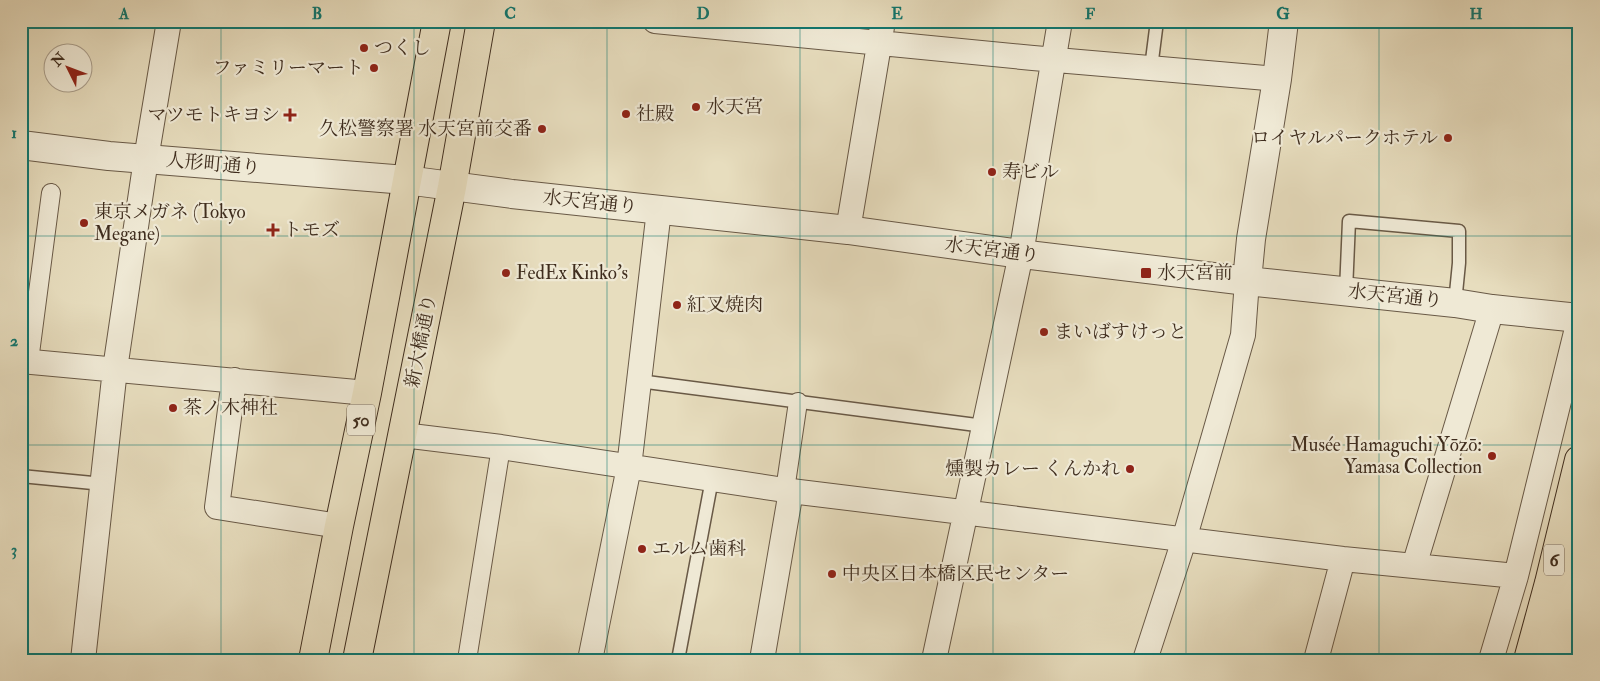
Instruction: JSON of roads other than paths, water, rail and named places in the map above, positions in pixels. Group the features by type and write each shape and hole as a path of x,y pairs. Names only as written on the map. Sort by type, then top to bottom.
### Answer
{"main road":[{"name":"50","path":"313,660 367,393 437,21"},
{"name":"新大橋通り","path":"357,660 452,187 481,21"},
{"name":"6","path":"1528,660 1578,461"},
{"path":"1553,660 1566,592 1579,551"},
{"path":"1553,660 1579,620"},
{"path":"1571,660 1579,646"}],"street":[{"path":"83,660 116,369 146,159 169,21"},
{"path":"655,21 881,32 1053,60 1277,80"},
{"path":"934,660 1021,254 1060,21"},
{"path":"1145,660 1184,540 1243,335 1251,239 1277,80 1284,21"},
{"path":"848,230 881,32"},
{"name":"人形町通り","path":"21,145 108,156 406,180"},
{"name":"水天宮通り","path":"406,180 452,187 848,230 1021,254 1455,303 1579,319"},
{"path":"51,193 25,361 367,393"},
{"path":"590,660 629,467 659,210"},
{"path":"1414,566 1492,309"},
{"path":"1491,660 1516,576 1579,319"},
{"path":"234,380 217,506 339,526"},
{"path":"762,660 788,491 798,402"},
{"path":"403,435 501,447 788,491 1343,559 1516,576"},
{"path":"466,660 501,447"},
{"path":"1316,660 1343,559"}],"lane":[{"path":"1151,68 1157,21"},
{"path":"1346,291 1349,221 1459,231 1459,263 1455,303"},
{"path":"639,381 984,426"},
{"path":"21,476 103,484"},
{"path":"678,660 712,479"}],"place":[{"name":"つくし","path":"364,48"},
{"name":"ファミリーマート","path":"374,68"},
{"name":"水天宮","path":"696,107"},
{"name":"社殿","path":"626,114"},
{"name":"マツモトキヨシ","path":"290,115"},
{"name":"久松警察署 水天宮前交番","path":"542,129"},
{"name":"ロイヤルパークホテル","path":"1448,138"},
{"name":"寿ビル","path":"992,172"},
{"name":"東京メガネ (Tokyo Megane)","path":"84,223"},
{"name":"トモズ","path":"273,230"},
{"name":"FedEx Kinko's","path":"506,273"},
{"name":"水天宮前","path":"1146,273"},
{"name":"紅叉焼肉","path":"677,305"},
{"name":"まいばすけっと","path":"1044,332"},
{"name":"茶ノ木神社","path":"173,408"},
{"name":"Musée Hamaguchi Yōzō: Yamasa Collection","path":"1492,456"},
{"name":"燻製カレー くんかれ","path":"1130,469"},
{"name":"エルム歯科","path":"642,549"},
{"name":"中央区日本橋区民センター","path":"832,574"}]}
